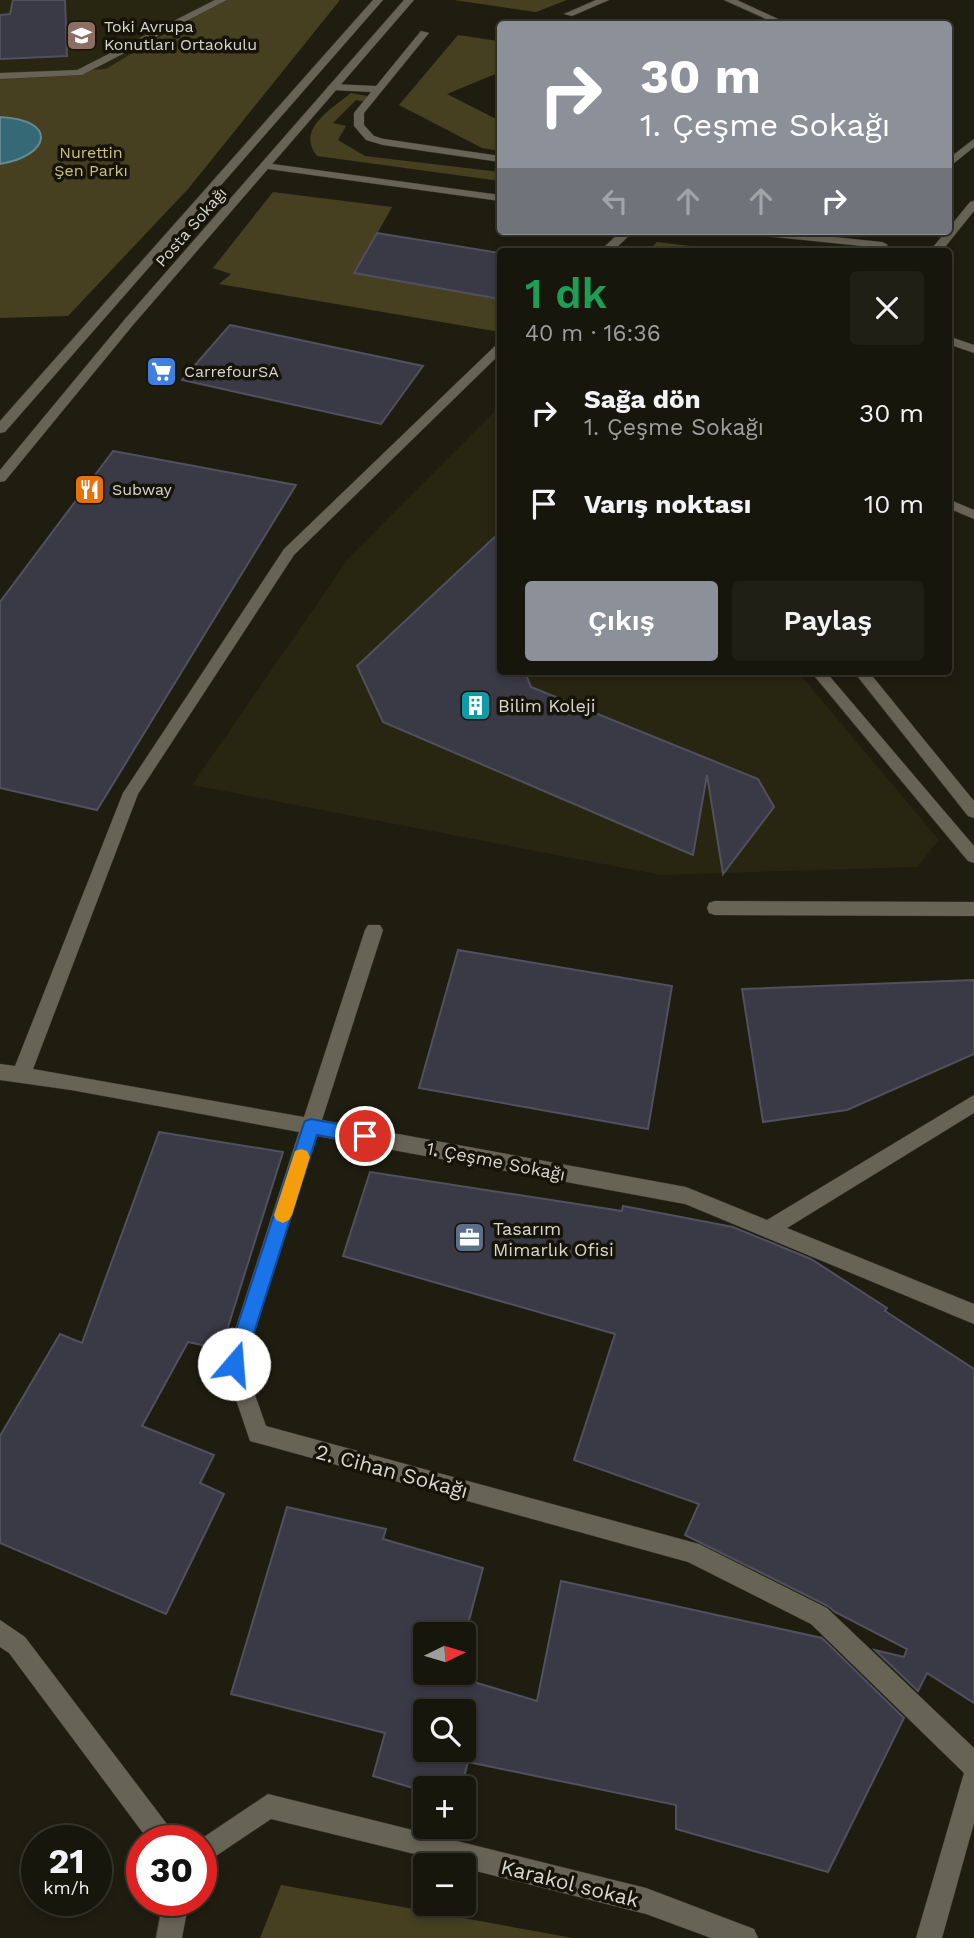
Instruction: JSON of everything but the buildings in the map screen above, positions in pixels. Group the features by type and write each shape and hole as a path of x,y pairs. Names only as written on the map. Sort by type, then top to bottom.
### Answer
{"street":[{"path":"0,76 79,74 222,0"},
{"name":"Posta Sokağı","path":"0,429 378,0"},
{"name":"Posta Sokağı","path":"0,478 130,322 409,0"},
{"path":"569,14 604,0"},
{"path":"729,0 777,21"},
{"path":"424,33 359,113 359,127 370,138 497,159"},
{"path":"332,87 379,89"},
{"path":"952,161 974,142"},
{"path":"234,161 497,198"},
{"path":"952,231 974,204"},
{"path":"609,248 624,235"},
{"path":"783,235 882,245"},
{"path":"952,341 974,349"},
{"path":"21,1075 131,793 289,552 497,351"},
{"path":"952,505 974,515"},
{"path":"821,675 974,857"},
{"path":"863,675 974,812"},
{"path":"715,908 974,909"},
{"name":"2. Cihan Sokağı","path":"374,930 234,1364 258,1434 691,1552 819,1616 974,1765"},
{"name":"1. Çeşme Sokağı","path":"0,1072 71,1082 686,1196 974,1314"},
{"path":"769,1229 974,1103"},
{"path":"0,1632 17,1645 152,1825"},
{"path":"929,1938 974,1779"},
{"name":"Karakol sokak","path":"217,1843 268,1806 646,1901 745,1938"},
{"path":"169,1938 173,1916"}],"shaded area":[{"name":"Toki Avrupa Konutları Ortaokulu","path":"0,0 219,0 106,69 0,74"},
{"path":"497,409 497,675 801,675 939,840 917,867 661,875 192,785 348,559"}],"green space":[{"name":"Nurettin Şen Parkı","path":"219,0 340,0 188,189 68,316 0,318 0,74 106,69"},
{"path":"454,0 567,0 536,12"},
{"path":"458,35 497,41 497,73 447,94 497,119 497,150 482,148 399,105"},
{"path":"351,93 373,97 370,103 356,100 333,123 346,126 338,140 365,156 497,172 497,181 317,156 311,146 310,137 313,128 327,112"},
{"path":"273,192 392,207 355,273 497,297 497,331 219,284 231,274 213,268"},
{"path":"657,242 708,248 651,248"},
{"path":"281,1885 413,1909 413,1916 452,1916 573,1938 260,1938"}],"water":[{"path":"0,117 32,124 39,131 41,139 38,146 17,160 0,164"}],"slow traffic":[{"path":"283,1215 301,1157"}],"place":[{"name":"Toki Avrupa Konutları Ortaokulu","path":"81,35"},
{"name":"CarrefourSA","path":"161,371"},
{"name":"Subway","path":"89,489"},
{"name":"Bilim Koleji","path":"475,705"},
{"name":"Tasarım Mimarlık Ofisi","path":"470,1238"}],"route":[{"path":"234,1364 311,1126 365,1136"}]}
